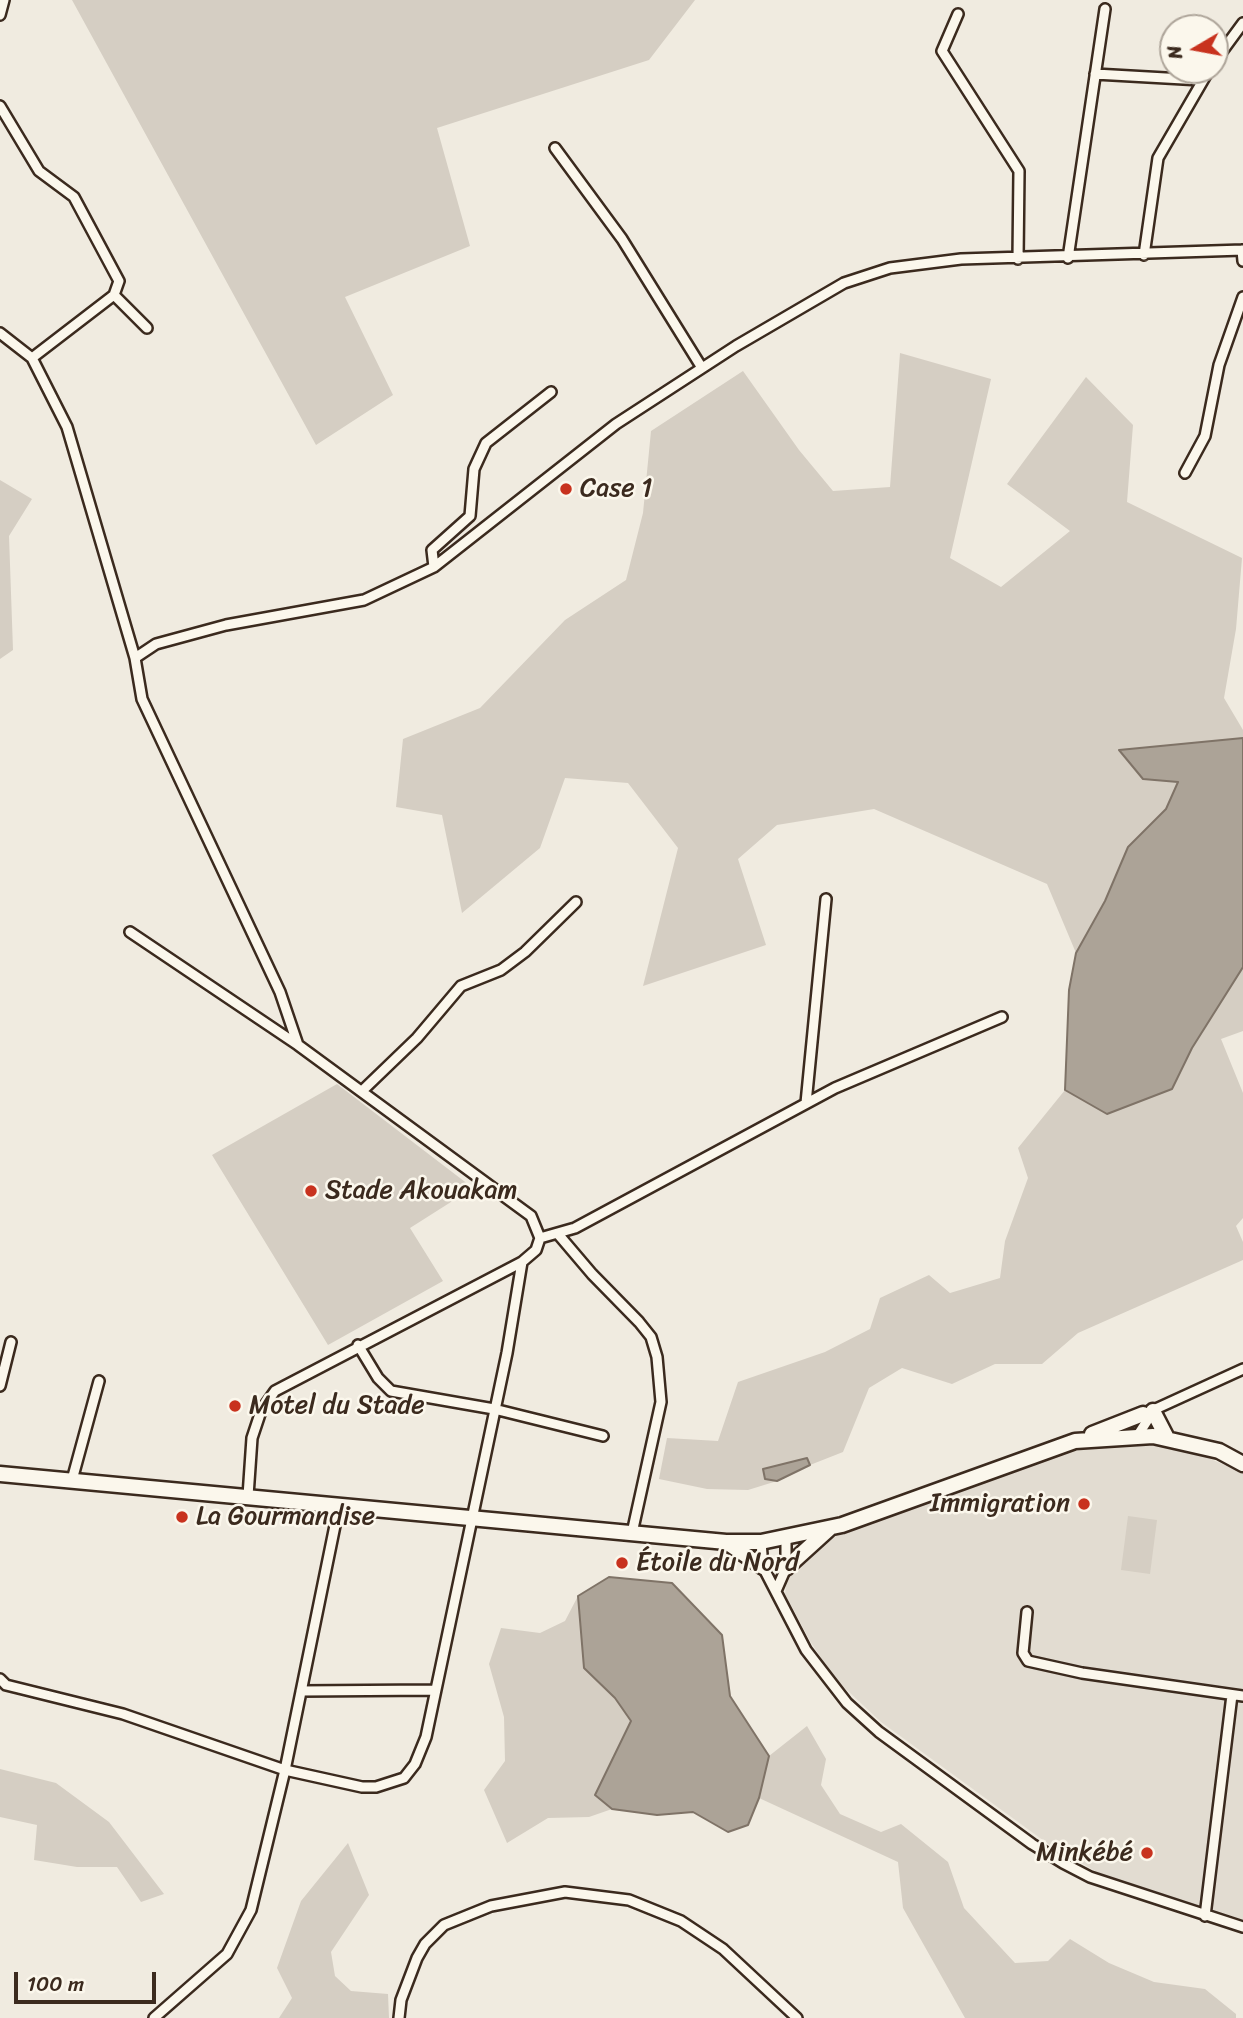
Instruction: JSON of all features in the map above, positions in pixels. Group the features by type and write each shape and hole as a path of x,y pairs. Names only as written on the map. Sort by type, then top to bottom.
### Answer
{"highway":[{"path":"0,1474 726,1542 761,1542 829,1528 1150,1412 1167,1438"},
{"path":"1075,1441 1132,1435 1167,1438 1219,1451 1243,1464"},
{"path":"786,1568 829,1528"},
{"path":"726,1542 763,1567"}],"street":[{"path":"0,15 4,0"},
{"path":"1068,258 1105,9"},
{"path":"958,14 942,51 1019,171 1018,258"},
{"path":"1229,42 1243,23"},
{"path":"1095,74 1159,78"},
{"path":"1144,255 1158,158 1199,84"},
{"path":"0,106 39,171 74,197 119,281 114,295 32,358"},
{"path":"555,148 622,239 702,368"},
{"path":"135,658 156,644 226,625 364,600 434,567 616,425 798,308 855,279 918,263 1018,258 1242,250 1243,261"},
{"path":"114,295 146,327"},
{"path":"1185,473 1205,436 1219,365 1243,297"},
{"path":"0,333 32,358 67,427 135,658 142,699 280,992 298,1045"},
{"path":"434,567 432,550 470,516 474,469 486,443 551,392"},
{"path":"806,1103 826,899"},
{"path":"362,1091 417,1038 461,986 501,970 544,935 576,902"},
{"path":"130,932 298,1045 531,1216 540,1238 536,1250 522,1262 358,1345 275,1391 261,1411 252,1438 248,1496"},
{"path":"540,1238 558,1234 628,1200 806,1103 1002,1017"},
{"path":"558,1234 639,1322 651,1337 657,1357 661,1402 632,1533"},
{"path":"0,1679 6,1685 123,1714 285,1770 362,1787 376,1787 404,1779 415,1764 426,1737 522,1262"},
{"path":"0,1386 11,1342"},
{"path":"358,1345 378,1378 391,1391 494,1409 603,1436"},
{"path":"1132,1435 1150,1412 1243,1369"},
{"path":"72,1480 99,1381"},
{"path":"154,2018 226,1954 238,1935 260,1880 339,1506"},
{"path":"776,1591 786,1568 786,1538"},
{"path":"761,1542 763,1567 806,1650 824,1676 879,1732 1032,1844 1063,1863 1090,1877 1243,1927"},
{"path":"1027,1612 1023,1653 1028,1661 1082,1673 1243,1696"},
{"path":"301,1691 434,1690"},
{"path":"1205,1916 1232,1695"},
{"path":"400,2018 401,2000 417,1958 425,1944 444,1925 491,1906 565,1892 629,1900 681,1921 723,1949 797,2018"}],"shaded area":[{"path":"72,0 695,0 649,60 437,128 470,246 345,297 393,395 316,445"},
{"path":"900,353 991,379 950,558 1001,587 1070,531 1007,484 1086,377 1133,425 1127,502 1242,558 1236,629 1224,698 1243,730 1243,738 1120,751 1143,779 1179,781 1166,809 1128,847 1105,901 1076,953 1047,884 874,809 777,825 738,859 766,945 643,986 678,848 628,783 565,778 540,848 462,913 442,815 396,807 403,739 480,708 565,620 626,580 643,513 651,431 743,371 799,450 833,491 890,487"},
{"path":"0,480 32,499 9,536 13,650 0,659"},
{"path":"1243,738 1243,967 1192,1048 1172,1089 1107,1114 1065,1090 1069,990 1076,953 1105,901 1128,847 1166,809 1178,782 1143,779 1119,750"},
{"path":"1243,967 1243,1031 1221,1039 1243,1093 1243,1218 1236,1226 1243,1242 1243,1260 1078,1333 1042,1364 995,1364 952,1384 902,1368 869,1388 843,1452 810,1465 806,1458 765,1479 777,1481 748,1490 707,1489 659,1479 667,1438 718,1441 738,1382 825,1352 870,1329 880,1298 929,1275 950,1293 1000,1278 1005,1241 1028,1178 1018,1148 1065,1090 1107,1114 1172,1089 1192,1048"},
{"name":"Stade Akouakam","path":"337,1084 473,1188 410,1228 443,1281 328,1345 212,1155"},
{"path":"1153,1444 1192,1451 1243,1473 1243,1920 1097,1872 1051,1846 881,1722 834,1678 785,1594 787,1578 807,1557 836,1536 1073,1451 1111,1445"},
{"path":"807,1458 810,1465 777,1481 765,1479 763,1469"},
{"path":"1128,1516 1157,1520 1150,1574 1121,1570"},
{"path":"609,1577 672,1583 722,1635 730,1696 769,1756 759,1798 748,1825 728,1832 693,1812 657,1815 612,1809 595,1795 631,1721 615,1698 584,1668 578,1596"},
{"path":"578,1596 584,1668 615,1698 631,1721 596,1795 612,1809 589,1817 548,1818 507,1843 484,1790 505,1761 504,1717 489,1664 501,1628 540,1633 565,1621"},
{"path":"807,1726 826,1759 821,1785 840,1814 881,1832 901,1824 948,1862 964,1908 1015,1963 1048,1961 1070,1939 1109,1963 1154,1982 1205,1989 1236,2014 1236,2018 965,2018 903,1908 898,1862 759,1798 769,1756"},
{"path":"0,1769 56,1783 109,1822 164,1894 141,1902 117,1867 77,1867 34,1860 37,1825 0,1817"},
{"path":"348,1843 369,1895 331,1952 335,1976 351,1991 388,1994 389,2018 279,2018 292,1998 277,1968 301,1901"}],"place":[{"name":"Case 1","path":"566,489"},
{"name":"Stade Akouakam","path":"311,1191"},
{"name":"Motel du Stade","path":"235,1406"},
{"name":"Immigration","path":"1084,1504"},
{"name":"La Gourmandise","path":"182,1517"},
{"name":"Étoile du Nord","path":"622,1563"},
{"name":"Minkébé","path":"1147,1853"}]}
